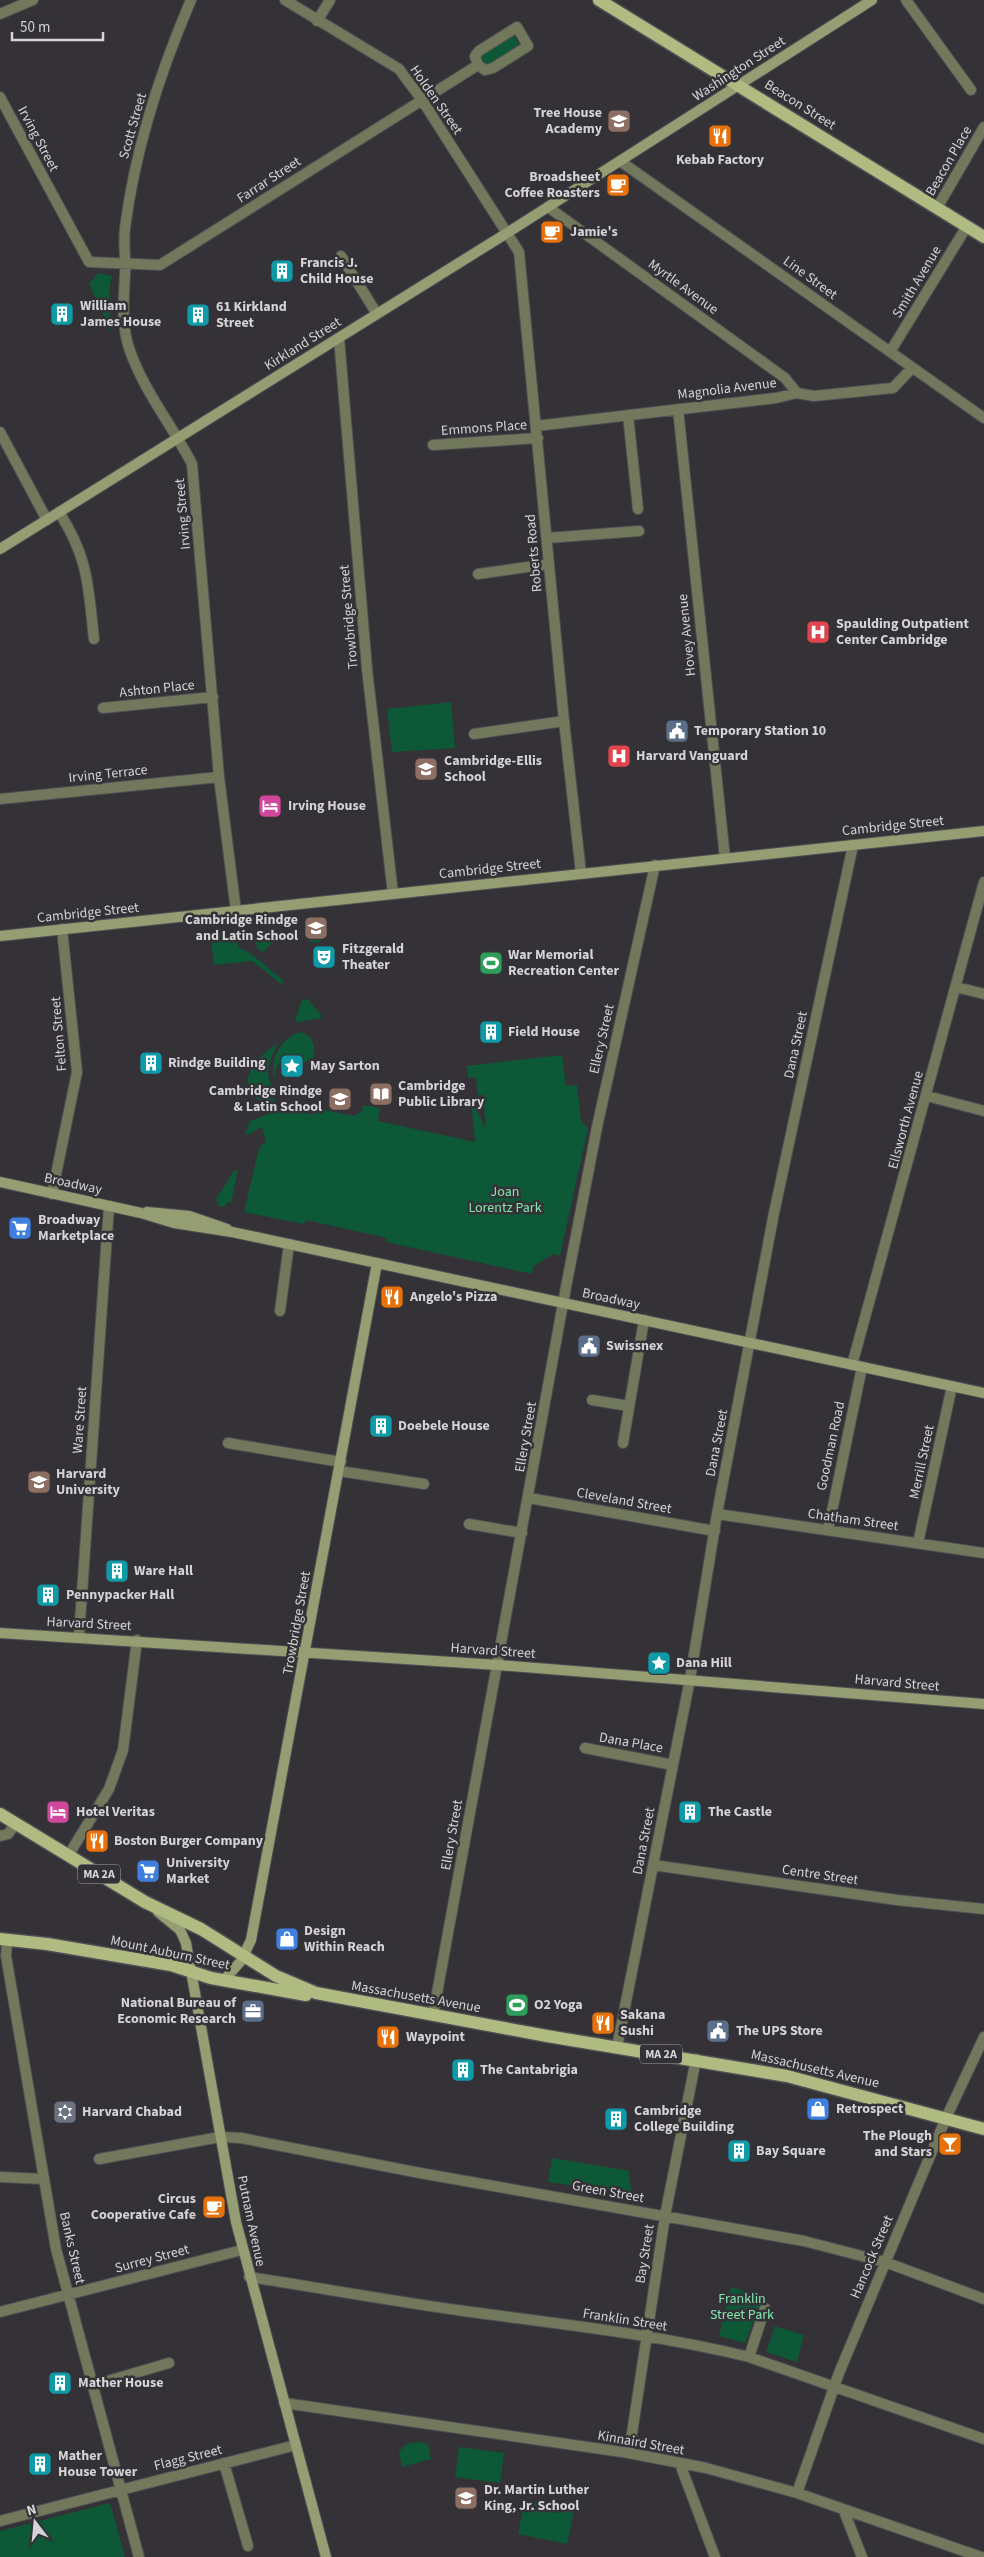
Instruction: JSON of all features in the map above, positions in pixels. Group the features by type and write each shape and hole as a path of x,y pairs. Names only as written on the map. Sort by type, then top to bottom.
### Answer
{"main road":[{"name":"Beacon Street","path":"600,0 984,237"},
{"name":"Washington Street","path":"620,161 741,86 872,0"},
{"name":"Kirkland Street","path":"0,549 340,338 620,161"},
{"name":"Cambridge Street","path":"0,936 984,831"},
{"name":"Broadway","path":"0,1182 141,1212 162,1212 189,1216 207,1220 232,1232 984,1393"},
{"name":"Trowbridge Street","path":"224,1980 244,1956 251,1940 306,1654 377,1263"},
{"name":"Harvard Street","path":"0,1632 690,1679 984,1704"},
{"name":"Massachusetts Avenue","path":"0,1814 145,1902 200,1929 294,1985 333,1997 696,2059 812,2081 984,2128"},
{"name":"Putnam Avenue","path":"145,1902 182,1933 192,1972 220,2137 242,2250 326,2557"},
{"name":"Mount Auburn Street","path":"4,1939 134,1959 224,1980 294,1993 333,1997"}],"street":[{"path":"0,14 33,0"},
{"name":"Scott Street","path":"126,264 125,230 134,173 146,122 191,0"},
{"name":"Holden Street","path":"285,0 399,69 422,100 507,233"},
{"path":"317,21 330,0"},
{"path":"906,0 970,90"},
{"path":"517,27 528,46 493,68 485,70 478,64 476,56 479,51 517,27"},
{"name":"Farrar Street","path":"126,264 160,265 478,64"},
{"name":"Irving Street","path":"0,97 89,262 126,264 123,322 128,346 139,373 179,438 192,464 219,777 236,911"},
{"name":"Beacon Place","path":"937,208 984,127"},
{"name":"Line Street","path":"620,161 984,418"},
{"name":"Myrtle Avenue","path":"548,207 785,378 797,393"},
{"name":"Smith Avenue","path":"890,352 967,226"},
{"name":"Roberts Road","path":"507,233 520,252 564,721 581,873"},
{"path":"341,256 377,314"},
{"name":"Trowbridge Street","path":"340,338 368,679 393,894"},
{"name":"Magnolia Avenue","path":"536,426 776,398 797,393 814,396 893,388 912,368"},
{"name":"Hovey Avenue","path":"678,409 694,582 725,858"},
{"path":"628,415 638,509"},
{"path":"0,432 47,520"},
{"name":"Emmons Place","path":"433,445 538,438"},
{"path":"59,512 77,542 84,562 94,639"},
{"path":"547,538 639,531"},
{"path":"478,574 549,564"},
{"name":"Ashton Place","path":"103,708 213,697"},
{"path":"474,734 564,721"},
{"name":"Irving Terrace","path":"0,799 219,777"},
{"name":"Dana Street","path":"617,2047 690,1679 717,1514 774,1213 853,845"},
{"name":"Ellery Street","path":"433,2015 563,1303 597,1127 655,865"},
{"name":"Ellsworth Avenue","path":"857,1366 984,882"},
{"name":"Felton Street","path":"52,1194 76,1088 77,1069 62,929"},
{"path":"956,987 984,994"},
{"path":"927,1096 984,1111"},
{"name":"Ware Street","path":"79,1636 109,1206"},
{"path":"280,1311 289,1244"},
{"path":"623,1443 644,1320"},
{"name":"Goodman Road","path":"828,1530 857,1366"},
{"name":"Merrill Street","path":"918,1543 952,1386"},
{"path":"592,1400 629,1406"},
{"path":"228,1443 424,1484"},
{"name":"Cleveland Street","path":"528,1498 714,1531"},
{"name":"Chatham Street","path":"717,1514 984,1553"},
{"path":"469,1524 522,1533"},
{"path":"68,1856 109,1789 123,1750 137,1640"},
{"name":"Dana Place","path":"585,1748 673,1765"},
{"path":"0,1836 8,1834 16,1823"},
{"name":"Centre Street","path":"653,1865 897,1900 984,1909"},
{"name":"Banks Street","path":"4,1939 56,2248 139,2557"},
{"name":"Hancock Street","path":"797,2493 833,2386 946,2118 984,2036"},
{"name":"Bay Street","path":"629,2453 665,2216 696,2059"},
{"name":"Green Street","path":"99,2159 220,2137 241,2138 420,2173 804,2241 884,2262 984,2299"},
{"path":"0,2177 44,2179"},
{"name":"Surrey Street","path":"0,2312 69,2296 242,2250"},
{"name":"Franklin Street","path":"249,2278 381,2299 646,2336 749,2357 984,2439"},
{"path":"749,2357 765,2308"},
{"path":"94,2385 169,2363"},
{"name":"Kinnaird Street","path":"284,2403 629,2453 706,2468 797,2493 844,2511 981,2557"},
{"name":"Flagg Street","path":"0,2520 296,2445"},
{"path":"224,2463 248,2546"},
{"path":"680,2464 715,2557"},
{"path":"844,2511 862,2557"}],"green space":[{"path":"512,33 520,46 491,64 487,65 481,62 480,54"},
{"path":"98,273 112,276 109,290 111,332 89,284"},
{"path":"451,702 455,748 392,752 387,709"},
{"path":"315,925 321,928 324,934 321,940 315,943 309,940 306,934 309,928"},
{"path":"264,931 274,933 273,941 263,952 257,948 255,938"},
{"path":"233,934 239,947 251,954 283,980 282,985 252,961 214,965 211,938"},
{"path":"308,999 321,1015 321,1018 297,1022 295,1020 302,1000"},
{"path":"301,1032 312,1040 314,1052 312,1060 305,1062 290,1057 282,1060 278,1066 275,1080 273,1065 278,1051 288,1039"},
{"path":"278,1043 268,1070 274,1099 273,1102 265,1104 250,1094 248,1078 254,1064"},
{"name":"Joan Lorentz Park","path":"562,1055 566,1086 577,1085 581,1121 588,1128 560,1256 553,1254 533,1267 532,1274 386,1242 387,1238 306,1220 304,1224 244,1212 258,1152 261,1145 266,1143 262,1127 245,1136 250,1121 288,1106 308,1114 313,1114 315,1108 354,1116 362,1111 363,1105 380,1108 378,1121 475,1142 471,1099 486,1129 483,1095 478,1095 476,1077 468,1078 467,1066"},
{"path":"238,1169 231,1203 228,1202 224,1207 219,1206 216,1199 234,1171"},
{"path":"552,2158 629,2171 631,2194 548,2182"},
{"name":"Franklin Street Park","path":"731,2287 763,2297 745,2343 719,2336"},
{"path":"775,2326 804,2335 797,2362 766,2352"},
{"path":"418,2442 428,2444 431,2459 402,2467 399,2451 407,2444"},
{"path":"459,2447 504,2453 500,2483 455,2477"},
{"path":"525,2500 574,2510 567,2544 518,2534"},
{"path":"110,2503 125,2557 0,2557 0,2531"}],"place":[{"name":"Tree House Academy","path":"619,121"},
{"name":"Kebab Factory","path":"720,136"},
{"name":"Broadsheet Coffee Roasters","path":"618,185"},
{"name":"Jamie's","path":"552,232"},
{"name":"Francis J. Child House","path":"282,271"},
{"name":"William James House","path":"62,314"},
{"name":"61 Kirkland Street","path":"198,315"},
{"name":"Spaulding Outpatient Center Cambridge","path":"818,632"},
{"name":"Temporary Station 10","path":"677,731"},
{"name":"Harvard Vanguard","path":"619,756"},
{"name":"Cambridge-Ellis School","path":"426,769"},
{"name":"Irving House","path":"270,806"},
{"name":"Cambridge Rindge and Latin School","path":"316,928"},
{"name":"Fitzgerald Theater","path":"324,957"},
{"name":"War Memorial Recreation Center","path":"491,963"},
{"name":"Field House","path":"491,1032"},
{"name":"Rindge Building","path":"151,1063"},
{"name":"May Sarton","path":"292,1066"},
{"name":"Cambridge Public Library","path":"381,1094"},
{"name":"Cambridge Rindge & Latin School","path":"340,1099"},
{"name":"Broadway Marketplace","path":"20,1228"},
{"name":"Angelo's Pizza","path":"392,1297"},
{"name":"Swissnex","path":"589,1346"},
{"name":"Doebele House","path":"381,1426"},
{"name":"Harvard University","path":"39,1482"},
{"name":"Ware Hall","path":"117,1571"},
{"name":"Pennypacker Hall","path":"48,1595"},
{"name":"Dana Hill","path":"659,1663"},
{"name":"Hotel Veritas","path":"58,1812"},
{"name":"The Castle","path":"690,1812"},
{"name":"Boston Burger Company","path":"97,1841"},
{"name":"University Market","path":"148,1871"},
{"name":"Design Within Reach","path":"287,1939"},
{"name":"O2 Yoga","path":"517,2005"},
{"name":"National Bureau of Economic Research","path":"253,2011"},
{"name":"Sakana Sushi","path":"603,2023"},
{"name":"The UPS Store","path":"718,2031"},
{"name":"Waypoint","path":"388,2037"},
{"name":"The Cantabrigia","path":"463,2070"},
{"name":"Retrospect","path":"818,2109"},
{"name":"Harvard Chabad","path":"65,2112"},
{"name":"Cambridge College Building","path":"616,2119"},
{"name":"The Plough and Stars","path":"950,2144"},
{"name":"Bay Square","path":"739,2151"},
{"name":"Circus Cooperative Cafe","path":"214,2207"},
{"name":"Mather House","path":"60,2383"},
{"name":"Mather House Tower","path":"40,2464"},
{"name":"Dr. Martin Luther King, Jr. School","path":"466,2498"}]}
